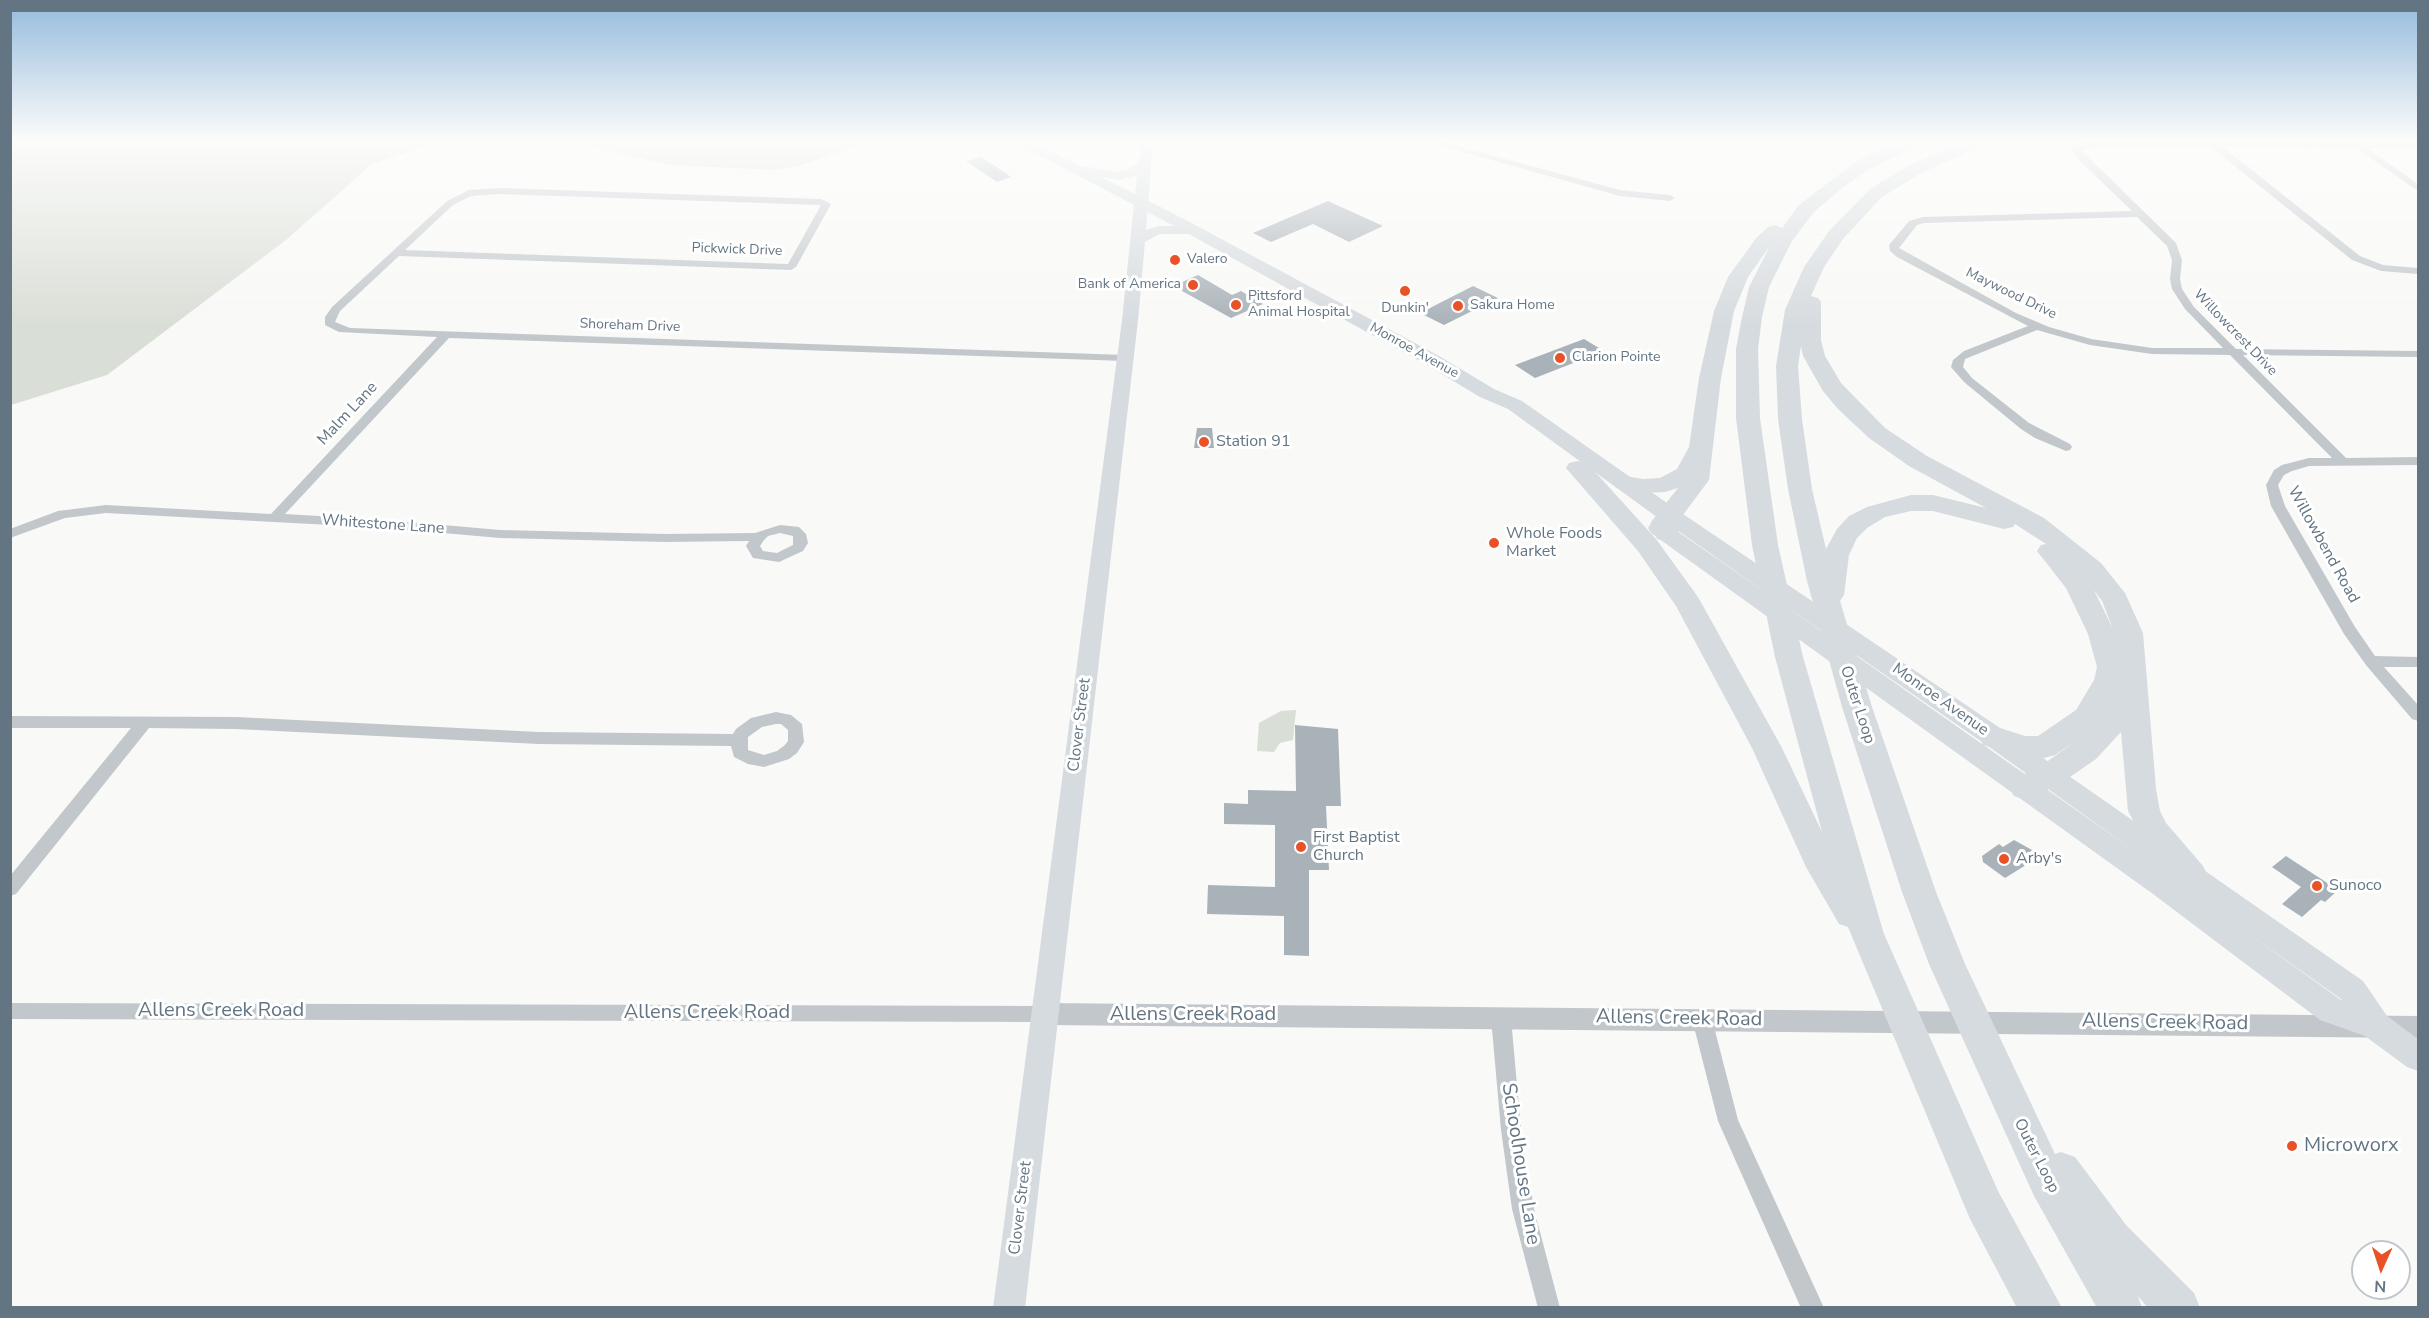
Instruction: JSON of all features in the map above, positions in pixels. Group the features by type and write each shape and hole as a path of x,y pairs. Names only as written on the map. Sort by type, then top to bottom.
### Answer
{"highway":[{"path":"1667,524 1697,480 1710,378 1724,311 1738,277 1764,241 1785,220 1813,204"},
{"path":"1825,585 1797,465 1790,419 1787,366 1795,310 1814,267 1836,235 1867,204"},
{"path":"1806,209 1783,240 1759,287 1747,349 1749,418 1765,545 1789,657 1867,934 1984,1205 2041,1308"},
{"path":"1814,267 1810,340 1819,368 1831,386 1861,418 1905,452 2036,524 2075,553 2105,584 2124,616 2129,633 2140,789 2144,811 2155,832 2191,876"},
{"path":"1625,483 1642,486 1665,485 1687,473 1702,441"},
{"path":"1578,468 1647,544 1688,603 1767,748 1818,858 1878,960"},
{"path":"1825,585 1846,535 1858,522 1890,507 1933,503 1959,508 2005,521 2041,543 2066,568 2091,610 2108,651 2111,667 2108,680 2086,718 2044,747 2025,747 1994,737"},
{"name":"Outer Loop","path":"1825,585 1830,618 1857,707 1919,892 1947,964 2002,1087 2048,1182 2121,1308"},
{"path":"2036,781 2085,751 2115,719 2134,685"},
{"path":"2002,1087 2111,1240 2179,1308"}],"main road":[{"name":"Clover Street","path":"1009,1308 1125,358 1140,204"},
{"name":"Monroe Avenue","path":"1141,204 1423,355 1487,393 1515,405 1625,483 1667,524 2036,781 2331,1011 2376,1026 2418,1057"},
{"path":"1138,241 1158,230 1192,230"},
{"name":"Monroe Avenue","path":"1487,393 1499,410 1578,468 1994,737 2036,781 2191,876 2352,990 2376,1026"}],"street":[{"name":"Shoreham Drive","path":"449,204 336,309 329,323 339,329 351,331 1125,358"},
{"name":"Pickwick Drive","path":"396,253 791,267 826,207 824,204"},
{"name":"Willowcrest Drive","path":"2129,204 2175,250 2177,260 2175,279 2183,300 2342,460"},
{"path":"2288,204 2356,258 2381,268 2418,271"},
{"name":"Maywood Drive","path":"2140,214 1923,220 1913,223 1894,245 1896,251 1901,255 2037,326 2082,340 2134,350 2418,354"},
{"path":"2037,326 1968,353 1957,362 1958,367 1968,380 2025,426 2038,435 2066,447"},
{"name":"Malm Lane","path":"275,517 445,334"},
{"name":"Willowbend Road","path":"2418,461 2308,462 2287,468 2274,479 2272,491 2278,506 2343,620 2371,661 2418,715"},
{"name":"Whitestone Lane","path":"10,534 56,516 99,509 275,517 500,534 665,538 759,537"},
{"path":"2371,661 2418,662"},
{"path":"10,722 236,723 538,738 738,740"},
{"path":"10,889 144,723"},
{"name":"Allens Creek Road","path":"10,1011 1044,1014 2418,1027"},
{"name":"Schoolhouse Lane","path":"1501,1018 1512,1130 1523,1209 1549,1308"},
{"path":"1702,1019 1728,1121 1813,1308"}],"shaded area":[{"path":"11,204 327,204 286,240 107,375 11,405"},
{"path":"1296,710 1293,740 1280,743 1274,752 1257,751 1259,723 1281,711"}],"building":[{"path":"1322,204 1334,204 1383,226 1349,242 1313,224 1271,242 1253,233"},
{"path":"1198,275 1232,295 1241,291 1263,304 1231,318 1173,286"},
{"name":"Sakura Home","path":"1473,286 1498,298 1444,325 1420,313"},
{"name":"Clarion Pointe","path":"1584,339 1604,351 1535,378 1515,365"},
{"name":"Station 91","path":"1197,428 1212,428 1214,448 1194,448"},
{"name":"First Baptist Church","path":"1295,725 1338,729 1341,806 1326,806 1329,870 1309,870 1309,956 1284,955 1284,916 1207,914 1208,885 1275,887 1275,825 1224,824 1224,803 1248,804 1248,790 1296,791"},
{"name":"Arby's","path":"2014,840 2032,850 2030,852 2033,854 2022,861 2026,865 2005,878 1983,862 1982,856 1999,844 2003,847"},
{"name":"Sunoco","path":"2286,856 2338,890 2325,902 2321,900 2302,917 2282,904 2301,887 2272,867"}],"place":[{"name":"Valero","path":"1175,260"},
{"name":"Bank of America","path":"1193,285"},
{"name":"Dunkin'","path":"1405,291"},
{"name":"Pittsford Animal Hospital","path":"1236,305"},
{"name":"Sakura Home","path":"1458,306"},
{"name":"Clarion Pointe","path":"1560,358"},
{"name":"Station 91","path":"1204,442"},
{"name":"Whole Foods Market","path":"1494,543"},
{"name":"First Baptist Church","path":"1301,847"},
{"name":"Arby's","path":"2004,859"},
{"name":"Sunoco","path":"2317,886"},
{"name":"Microworx","path":"2292,1146"}]}
